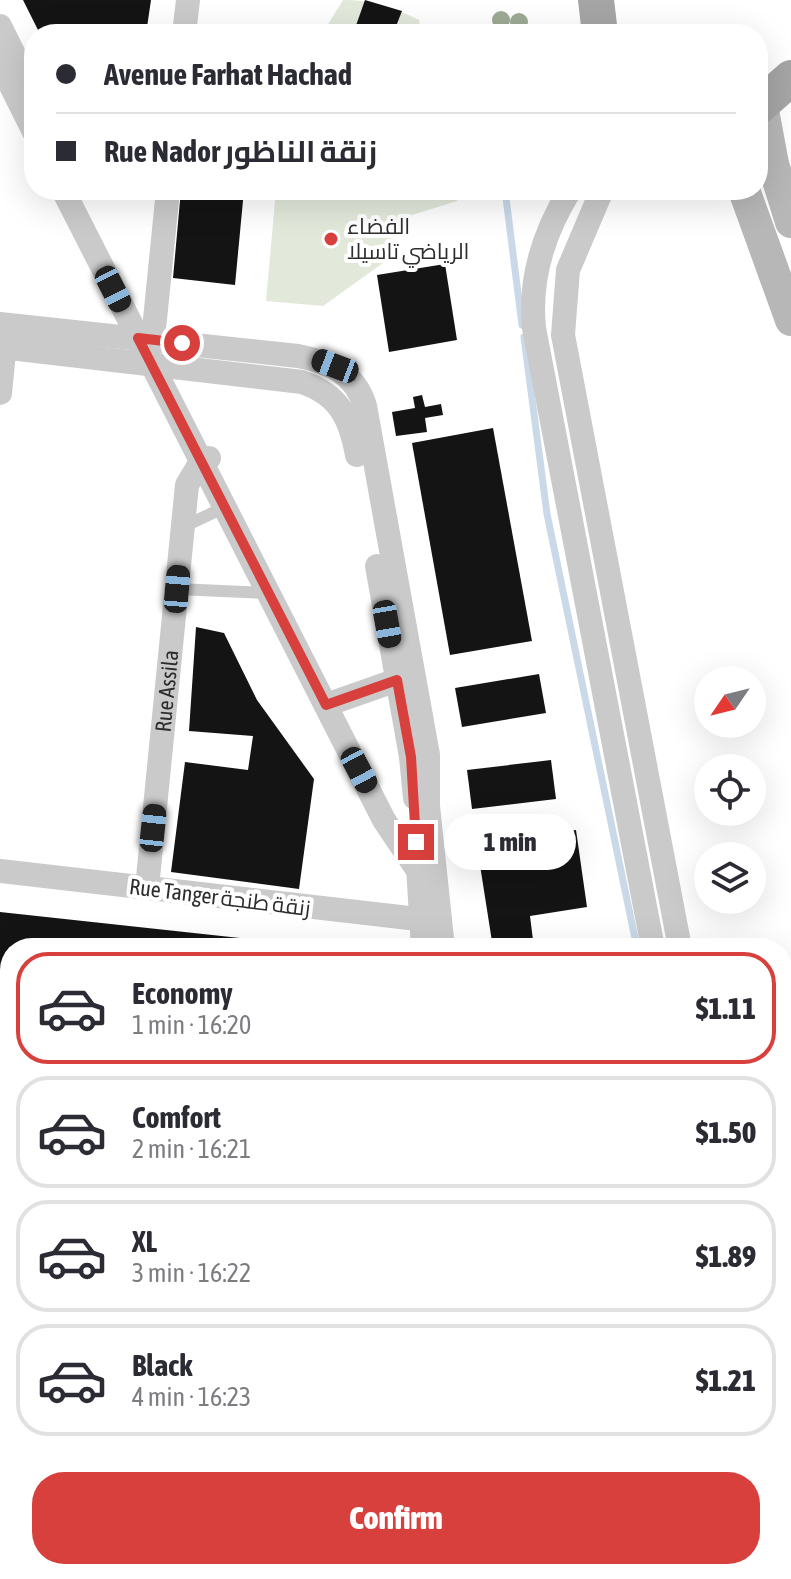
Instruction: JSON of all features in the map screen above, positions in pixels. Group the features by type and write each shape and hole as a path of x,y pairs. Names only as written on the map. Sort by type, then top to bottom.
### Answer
{"main road":[{"path":"768,99 791,78"}],"street":[{"path":"185,24 188,0"},
{"path":"0,26 24,74"},
{"path":"0,64 24,112"},
{"path":"768,142 791,222"},
{"path":"69,200 146,339"},
{"path":"85,200 158,365 332,703 384,820 426,866"},
{"path":"146,339 167,200"},
{"path":"564,200 553,220 540,257 532,308 534,328 651,938"},
{"path":"598,200 568,270 563,335 678,938"},
{"path":"748,200 791,320"},
{"path":"3,336 146,339 298,356 344,372 357,388 365,406 428,755 426,866 430,921 438,938"},
{"path":"3,336 158,365 302,382 318,387 338,402 352,427 411,757 416,842"},
{"path":"0,393 3,336"},
{"name":"Rue Assila","path":"147,888 187,485 206,460"},
{"path":"230,505 267,593 416,842 437,894 426,938"},
{"path":"332,703 397,680"},
{"name":"Rue Tanger زنقة طنجة","path":"0,871 430,921"}],"lane":[{"path":"183,527 230,505"},
{"path":"177,589 267,593"}],"shaded area":[{"path":"343,0 354,0 400,11 419,20 420,24 328,24"},
{"name":"الفضاء الرياضي تاسيلا","path":"275,200 457,200 393,221 390,258 323,306 266,301"}],"building":[{"path":"23,0 151,0 147,24 35,24"},
{"path":"365,0 402,11 397,24 357,24"},
{"path":"180,200 243,200 235,285 173,278"},
{"path":"445,264 457,340 389,352 377,275"},
{"path":"422,395 425,407 441,404 443,415 425,418 427,432 396,436 392,412 415,408 413,397"},
{"path":"493,428 532,641 450,655 412,443"},
{"path":"196,627 224,633 257,700 314,779 299,889 171,872 185,762 248,770 253,736 189,731"},
{"path":"539,674 546,713 462,727 455,688"},
{"path":"551,760 556,799 472,809 467,770"},
{"path":"576,830 587,907 530,916 533,938 491,938 477,846"},
{"path":"0,912 239,938 0,938"}],"waterway":[{"path":"506,200 522,325"},
{"path":"524,337 547,514 635,938"}],"place":[{"name":"الفضاء الرياضي تاسيلا","path":"331,239"}],"route":[{"path":"182,343 138,338 326,705 397,680 415,791 416,842"}]}
